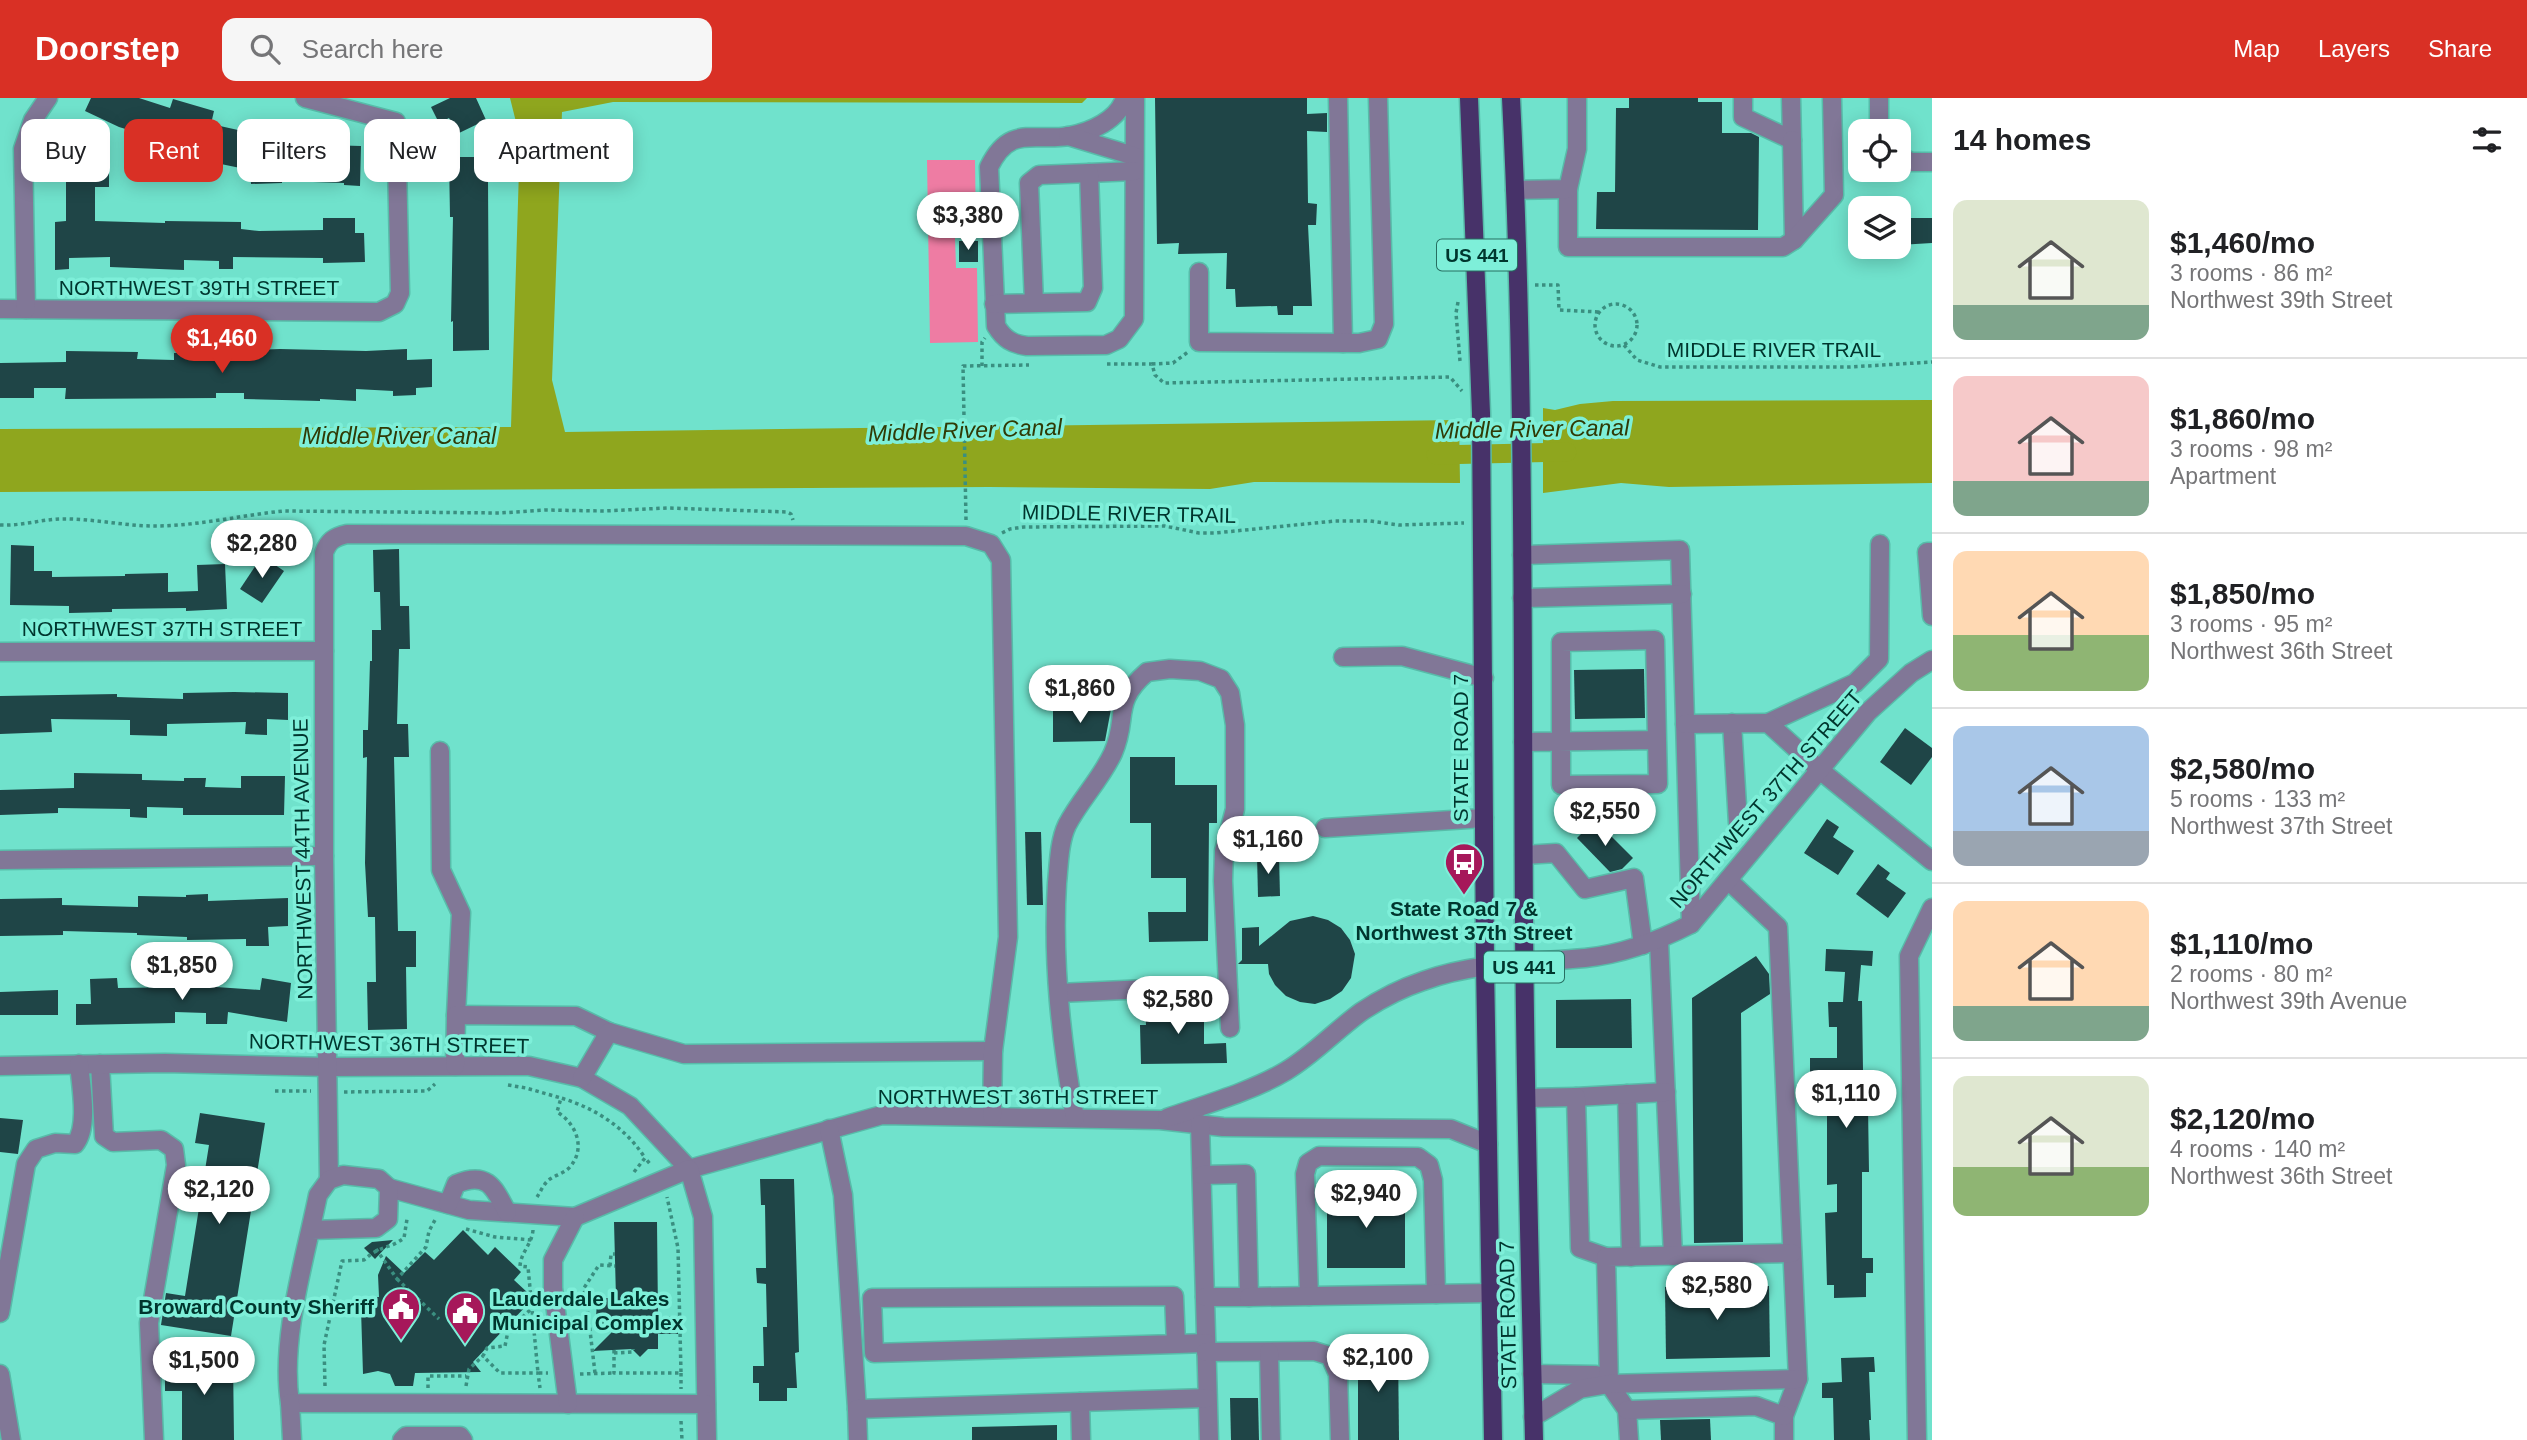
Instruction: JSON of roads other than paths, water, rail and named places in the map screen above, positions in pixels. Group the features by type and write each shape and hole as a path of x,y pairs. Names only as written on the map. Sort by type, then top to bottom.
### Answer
{"main road":[{"name":"STATE ROAD 7","path":"1469,98 1481,413 1485,965 1493,1440"},
{"name":"STATE ROAD 7","path":"1511,98 1522,493 1524,961 1534,1440"}],"street":[{"path":"26,309 23,149 33,120 48,98"},
{"name":"NORTHWEST 39TH STREET","path":"0,309 379,312 395,304 400,293 396,122 305,98"},
{"path":"1125,98 1121,109 1102,125 1068,136 1030,135 1013,140 996,152 989,167 996,326 1002,335 1014,344 1105,345 1119,339 1134,319 1135,98"},
{"path":"1338,98 1343,343"},
{"path":"1199,272 1199,342 1359,343 1378,339 1384,324 1378,98"},
{"path":"1577,98 1577,149 1568,189 1568,247 1783,247 1794,240 1834,195 1832,98"},
{"path":"1743,98 1744,117 1792,140"},
{"path":"1791,98 1794,240"},
{"path":"1879,98 1879,119"},
{"path":"1068,136 1135,164"},
{"path":"1911,162 1932,162"},
{"path":"1034,303 1029,183 1039,175 1089,173 1135,164"},
{"path":"994,304 1087,302 1093,288 1089,173"},
{"path":"1515,190 1568,189"},
{"name":"NORTHWEST 44TH AVENUE","path":"329,1180 324,856 324,553 327,544 334,538 347,534 966,536 990,544 1001,560 1008,937 993,1051"},
{"path":"1685,724 1768,723 1855,683 1879,659 1880,544"},
{"path":"1522,555 1680,550 1691,924"},
{"path":"1931,613 1927,552 1932,552"},
{"path":"1522,598 1682,594"},
{"path":"1655,640 1657,740 1658,784 1561,785 1561,642 1655,640"},
{"name":"NORTHWEST 37TH STREET","path":"0,652 324,652"},
{"path":"1343,657 1402,656 1484,678"},
{"name":"NORTHWEST 37TH STREET","path":"1160,1120 1229,1096 1285,1072 1335,1036 1361,1012 1399,992 1449,972 1485,965 1587,957 1651,943 1691,924 1868,712 1911,673 1932,660"},
{"path":"1075,1118 1066,1073 1054,929 1059,853 1067,827 1102,774 1114,750 1120,734 1121,710 1128,692 1147,671 1200,671 1221,679 1230,693 1235,725 1235,809 1224,851 1223,881 1230,1028"},
{"path":"1732,723 1738,824"},
{"path":"1768,723 1821,771 1932,861"},
{"path":"1523,742 1657,740"},
{"path":"440,751 441,870 461,913 455,1066"},
{"path":"1325,828 1484,818"},
{"path":"1524,855 1556,853 1585,889 1634,878 1651,943 1666,1092 1673,1256"},
{"path":"0,860 324,856"},
{"path":"1728,880 1778,927 1798,1379 1784,1416 1784,1440"},
{"path":"1917,1440 1909,956 1932,908"},
{"path":"1059,993 1147,989 1228,990"},
{"path":"456,1015 576,1016 609,1032 684,1054 993,1051 992,1116"},
{"path":"582,1078 609,1032"},
{"name":"NORTHWEST 36TH STREET","path":"0,1066 165,1063 328,1067 529,1066 582,1078 630,1106 689,1169 882,1115 1160,1120 1223,1127 1451,1129 1488,1144"},
{"path":"100,1064 103,1136 113,1142 161,1140 174,1149 176,1166 149,1323 154,1440"},
{"path":"0,1313 26,1164 36,1149 55,1143 75,1144 82,1136 83,1107 79,1065"},
{"path":"1527,1098 1666,1092"},
{"path":"1627,1094 1631,1257"},
{"path":"1576,1097 1580,1248 1606,1257 1792,1253"},
{"path":"1200,1124 1209,1440"},
{"path":"829,1129 843,1195 858,1440"},
{"path":"1309,1296 1305,1174 1308,1163 1320,1156 1418,1157 1429,1165 1433,1180 1436,1294"},
{"path":"292,1440 286,1377 288,1346 318,1195 329,1180 343,1175 379,1179 389,1188 469,1210 507,1213 535,1209 575,1217 689,1169 703,1217 707,1440"},
{"path":"1202,1175 1246,1174 1249,1297"},
{"path":"448,1204 456,1184 471,1178 486,1181 496,1191 507,1213"},
{"path":"311,1230 376,1228 388,1219 389,1188"},
{"path":"568,1404 553,1288 553,1259 575,1217"},
{"path":"1606,1257 1609,1384"},
{"path":"1205,1297 1491,1293"},
{"path":"1176,1344 1174,1296 872,1298 874,1353 1176,1344 1269,1352 1314,1351 1330,1356 1338,1374 1340,1440"},
{"path":"1269,1352 1271,1440"},
{"path":"0,1374 11,1440"},
{"path":"1532,1374 1595,1375 1609,1384 1628,1410 1629,1440"},
{"path":"1533,1417 1580,1389 1609,1384 1798,1379"},
{"path":"857,1409 1208,1398"},
{"path":"1080,1402 1081,1440"},
{"path":"290,1403 706,1404"},
{"path":"1628,1410 1756,1406 1784,1416"},
{"path":"402,1440 406,1436 460,1436 464,1440"}],"water":[{"path":"510,98 1087,98 1082,103 613,102 562,112 562,119 515,119"},
{"path":"519,182 559,182 552,380 565,432 1459,420 1460,483 1254,482 1210,489 989,487 0,492 0,429 511,427"},
{"path":"1932,400 1932,483 1669,487 1621,483 1543,493 1543,408 1555,410 1613,401"}],"waterway":[{"name":"Middle River Canal","path":"1436,455 1567,452"}],"place":[{"name":"State Road 7 & Northwest 37th Street","path":"1464,896"},
{"name":"Broward County Sheriff","path":"401,1341"},
{"name":"Lauderdale Lakes Municipal Complex","path":"465,1345"}]}
